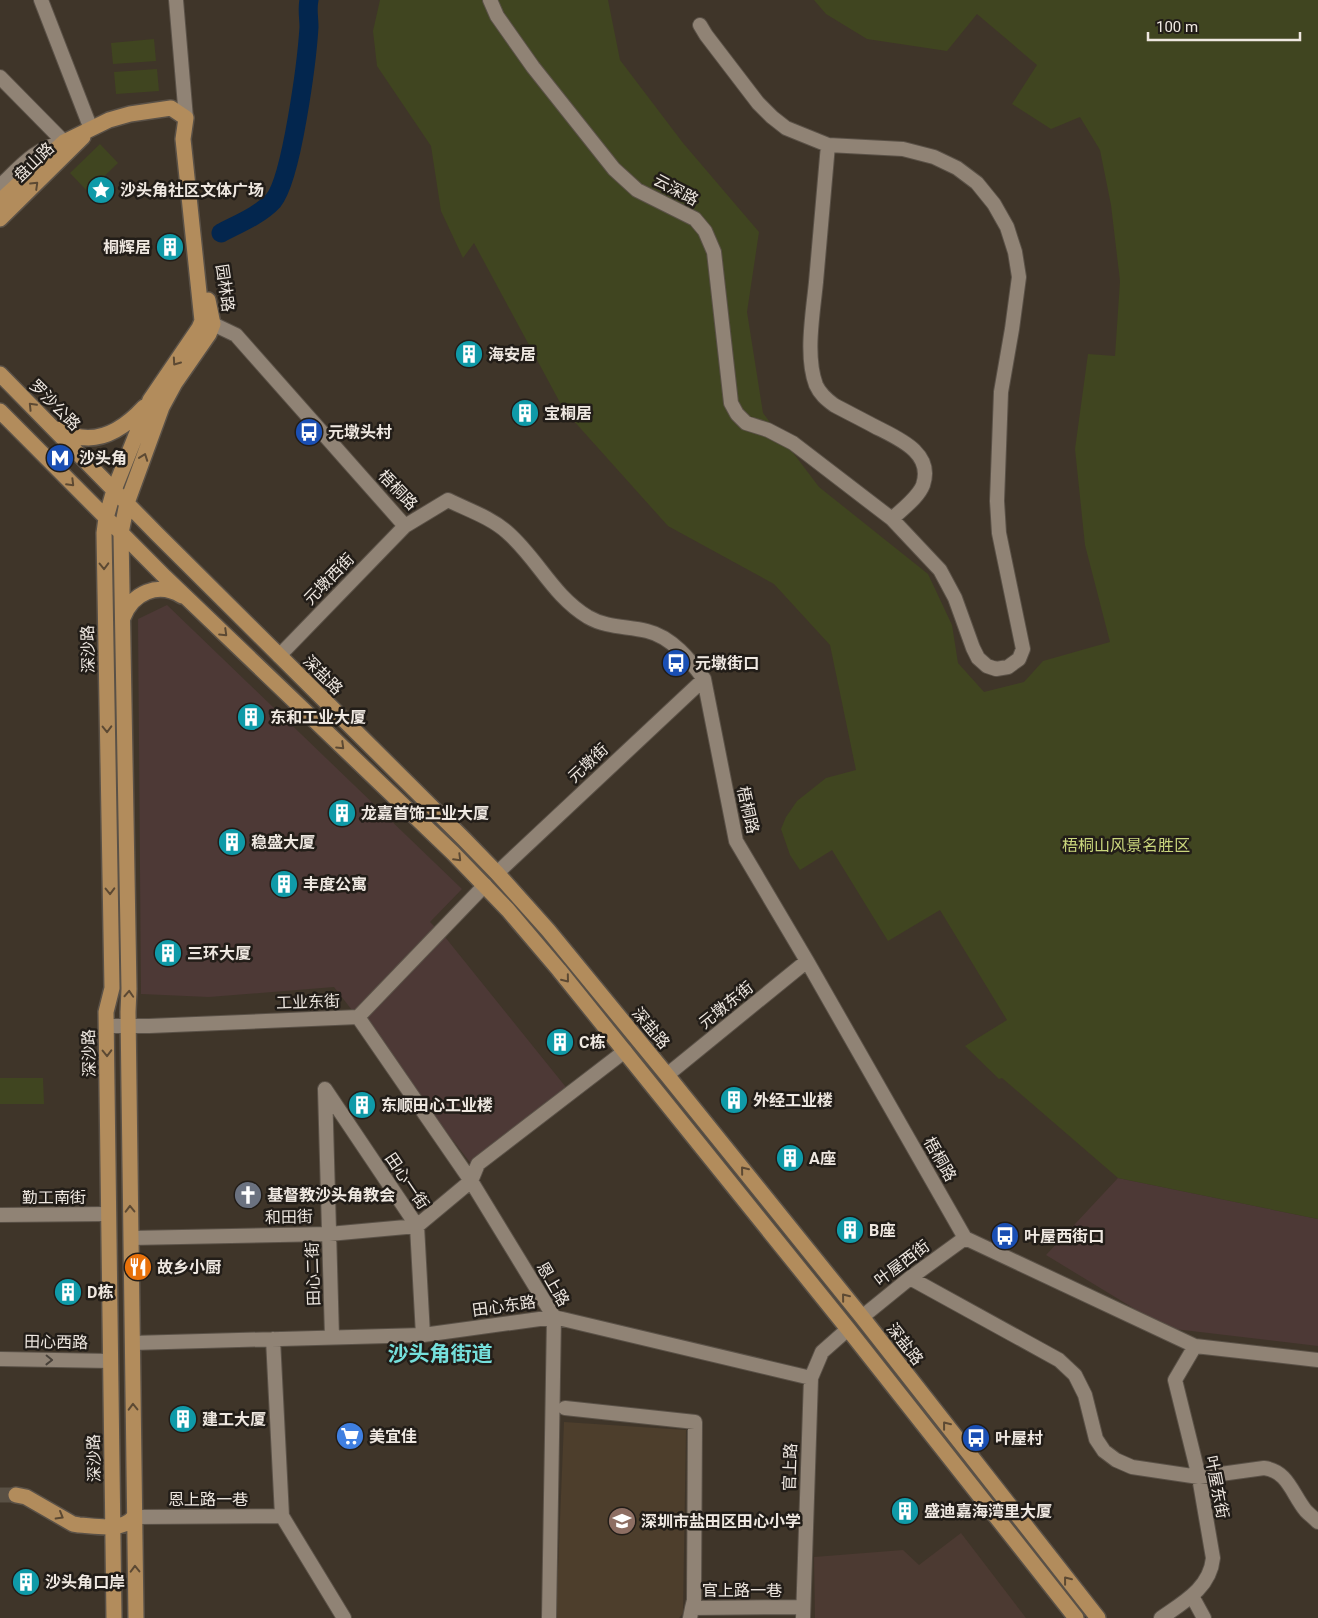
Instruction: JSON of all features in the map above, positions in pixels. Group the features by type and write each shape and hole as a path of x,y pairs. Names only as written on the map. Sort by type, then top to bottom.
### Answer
{"main road":[{"name":"盘山路","path":"0,201 64,142 110,120 130,114 171,108 186,118"},
{"name":"园林路","path":"127,503 162,407 175,383 209,334 183,139 186,118"},
{"name":"盘山路","path":"0,219 91,129"},
{"name":"园林路","path":"114,490 150,400 199,328 207,322"},
{"name":"罗沙公路","path":"0,374 127,503"},
{"path":"47,421 74,436 98,437 109,434 128,422 150,400"},
{"path":"0,411 188,599 453,853 508,910 625,1051 1076,1618"},
{"name":"深沙路","path":"114,490 106,518 104,562 112,988 106,1012 106,1026 114,1618"},
{"path":"127,503 121,533 129,979 128,1026 136,1618"},
{"name":"深盐路","path":"127,503 497,873 548,930 862,1317 1098,1618"},
{"path":"122,620 132,602 144,592 166,589 177,592 188,599"},
{"path":"653,1087 667,1075"},
{"path":"16,1495 26,1497 73,1524 113,1526 127,1524 134,1517"}],"street":[{"path":"41,0 91,129"},
{"name":"园林路","path":"176,0 186,118"},
{"name":"云深路","path":"490,0 497,16 533,67 614,168 637,190 695,219 705,230 714,252 731,403 737,414 746,423 768,430 793,443 892,518 940,570 956,598 978,658 987,666 996,669 1008,667 1019,659 1023,649 999,533 997,501 1001,392 1019,277 1015,252 1007,226 994,204 977,183 957,168 934,157 903,149 828,145"},
{"path":"700,25 758,104 786,128 828,145 812,321 811,353 813,372 816,386 823,397 905,442 916,451 923,463 925,475 922,486 912,500 892,518"},
{"path":"0,77 64,142 35,153 0,186"},
{"name":"梧桐路","path":"207,322 236,335 405,526 448,500 492,520 520,545 556,590 572,606 605,625 647,631 662,637 676,647 692,663 704,679 736,841 807,961 965,1238"},
{"name":"元墩西街","path":"279,656 405,526"},
{"name":"元墩街","path":"497,873 704,679"},
{"name":"工业东街","path":"106,1026 358,1017 485,885"},
{"name":"元墩东街","path":"667,1075 807,961"},
{"name":"恩上路","path":"358,1017 471,1181 554,1318 549,1618"},
{"path":"417,1226 471,1181 478,1164 625,1051"},
{"name":"田心一街","path":"325,1089 417,1226 423,1335"},
{"name":"田心二街","path":"325,1089 332,1338"},
{"name":"勤工南街","path":"0,1215 109,1214"},
{"name":"和田街","path":"131,1238 329,1234 417,1226"},
{"path":"965,1238 1195,1346 1318,1360"},
{"name":"叶屋西街","path":"862,1317 910,1278 965,1238"},
{"path":"910,1278 1059,1360 1075,1375 1085,1395 1096,1439 1104,1452 1116,1460 1132,1467 1199,1477 1264,1468 1274,1469 1283,1476 1307,1512 1318,1522"},
{"name":"田心东路","path":"132,1343 423,1335 554,1318 811,1378"},
{"path":"811,1378 822,1352 848,1329"},
{"path":"273,1339 282,1516 344,1618"},
{"name":"叶屋东街","path":"1161,1618 1192,1596 1208,1579 1212,1568 1213,1558 1199,1477 1175,1380 1195,1346"},
{"name":"田心西路","path":"0,1359 111,1361"},
{"name":"官上路","path":"803,1612 811,1378"},
{"path":"565,1408 695,1422 694,1600 691,1613"},
{"name":"恩上路一巷","path":"134,1517 282,1516"},
{"path":"1192,1596 1204,1618"},
{"name":"官上路一巷","path":"691,1613 803,1612"}],"shaded area":[{"path":"167,605 462,889 430,922 445,937 569,1091 472,1165 334,987 209,997 141,994 138,619"},
{"path":"1118,1178 1318,1219 1318,1346 1166,1328 1046,1255"},
{"name":"深圳市盐田区田心小学","path":"564,1422 686,1430 683,1613 679,1618 556,1618"},
{"path":"961,1533 1026,1618 815,1618 814,1557 903,1550 919,1565"}],"green space":[{"name":"梧桐山风景名胜区","path":"380,0 608,0 620,60 683,143 759,232 747,312 763,413 819,487 928,574 952,625 958,663 984,692 1024,682 1043,661 1110,642 1085,545 1075,449 1088,354 1115,356 1120,281 1111,205 1100,150 1080,117 1051,129 1012,104 1037,65 977,14 947,51 867,39 826,14 814,0 1318,0 1318,1219 1118,1178 1002,1078 999,1079 965,1046 1007,1020 940,910 888,941 832,850 800,870 790,855 781,829 786,817 797,801 826,778 856,770 830,645 774,584 668,526 564,410 474,243 463,258 441,211 431,146 377,66 373,31"},
{"path":"154,39 156,61 113,64 111,43"},
{"path":"157,69 159,91 116,94 114,72"},
{"path":"100,144 118,163 88,192 70,173"},
{"path":"0,1078 43,1078 44,1104 0,1104"}],"waterway":[{"path":"221,233 262,211 273,201 280,189 292,145 302,90 309,27 309,0"}],"tunnel":[{"path":"0,1495 16,1495"}],"place":[{"name":"沙头角社区文体广场","path":"101,190"},
{"name":"桐辉居","path":"170,247"},
{"name":"海安居","path":"469,354"},
{"name":"宝桐居","path":"525,413"},
{"name":"元墩头村","path":"309,432"},
{"name":"沙头角","path":"60,458"},
{"name":"元墩街口","path":"676,663"},
{"name":"东和工业大厦","path":"251,717"},
{"name":"龙嘉首饰工业大厦","path":"342,813"},
{"name":"稳盛大厦","path":"232,842"},
{"name":"丰度公寓","path":"284,884"},
{"name":"三环大厦","path":"168,953"},
{"name":"C栋","path":"560,1042"},
{"name":"外经工业楼","path":"734,1100"},
{"name":"东顺田心工业楼","path":"362,1105"},
{"name":"A座","path":"790,1158"},
{"name":"基督教沙头角教会","path":"248,1195"},
{"name":"B座","path":"850,1230"},
{"name":"叶屋西街口","path":"1005,1236"},
{"name":"故乡小厨","path":"138,1267"},
{"name":"D栋","path":"68,1292"},
{"name":"建工大厦","path":"183,1419"},
{"name":"美宜佳","path":"350,1436"},
{"name":"叶屋村","path":"976,1438"},
{"name":"盛迪嘉海湾里大厦","path":"905,1511"},
{"name":"深圳市盐田区田心小学","path":"622,1521"},
{"name":"沙头角口岸","path":"26,1582"}],"district":[{"name":"沙头角街道","path":"440,1354"}]}
